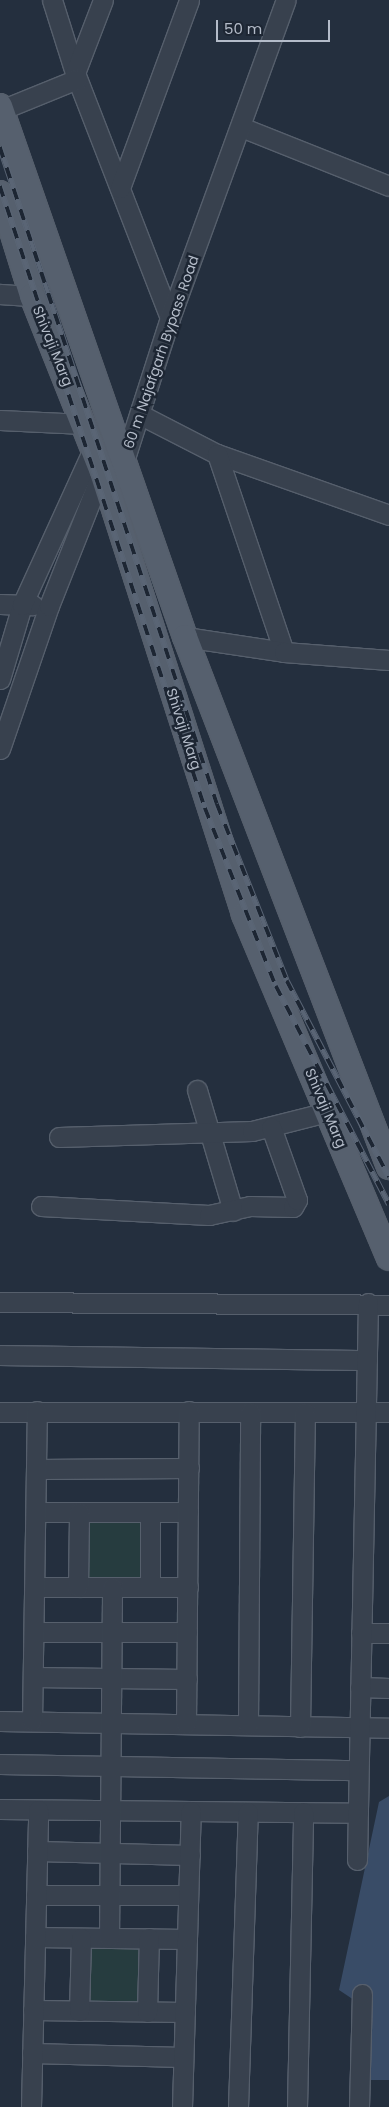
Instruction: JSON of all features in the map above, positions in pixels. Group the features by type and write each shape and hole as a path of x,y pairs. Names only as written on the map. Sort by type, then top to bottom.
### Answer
{"main road":[{"name":"Shivaji Marg","path":"1,108 125,458 185,637 382,1134 389,1167"},
{"name":"Shivaji Marg","path":"1,196 32,296 102,472 244,915 389,1258"},
{"name":"60 m Najafgarh Bypass Road","path":"93,449 116,433"},
{"name":"60 m Najafgarh Bypass Road","path":"102,472 125,458"}],"street":[{"path":"52,0 76,76 170,318"},
{"path":"1,108 76,76 103,0"},
{"path":"120,188 189,0"},
{"name":"60 m Najafgarh Bypass Road","path":"125,458 141,415 170,318 241,127 285,0"},
{"path":"241,127 389,186"},
{"path":"0,294 32,296"},
{"path":"141,415 217,454 389,515"},
{"path":"0,420 84,424"},
{"path":"0,679 22,605 93,449"},
{"path":"217,454 284,652"},
{"path":"0,749 49,606 102,472"},
{"path":"0,604 49,606"},
{"path":"185,637 284,652 389,660"},
{"path":"197,1090 233,1211"},
{"path":"60,1137 211,1133 271,1127 327,1112"},
{"path":"41,1206 208,1215 257,1205 293,1207 298,1203 271,1127"},
{"path":"0,1302 389,1305"},
{"path":"357,1860 368,1304"},
{"path":"0,1355 367,1360"},
{"path":"186,1724 189,1411"},
{"path":"0,1412 389,1412"},
{"path":"32,1721 38,1412"},
{"path":"248,1725 250,1412"},
{"path":"300,1726 305,1412"},
{"path":"37,1469 189,1468"},
{"path":"36,1512 188,1512"},
{"path":"78,1587 79,1512"},
{"path":"150,1512 150,1587"},
{"path":"36,1587 188,1587"},
{"path":"108,1938 112,1587"},
{"path":"34,1632 187,1632"},
{"path":"361,1633 389,1633"},
{"path":"33,1676 187,1678"},
{"path":"360,1687 389,1688"},
{"path":"0,1720 389,1728"},
{"path":"0,1764 358,1770"},
{"path":"0,1809 358,1813"},
{"path":"31,2107 38,1810"},
{"path":"182,2107 191,1811"},
{"path":"238,2107 248,1812"},
{"path":"297,2107 303,1812"},
{"path":"37,1851 190,1855"},
{"path":"36,1895 188,1895"},
{"path":"35,1937 187,1939"},
{"path":"79,2011 81,1938"},
{"path":"147,2012 149,1938"},
{"path":"359,2107 362,1994"},
{"path":"33,2010 184,2012"},
{"path":"32,2053 183,2057"}],"green space":[{"path":"85,1521 145,1522 145,1577 85,1577"},
{"path":"85,1941 146,1942 145,2003 84,2002"}],"water":[{"path":"389,1796 389,2080 368,2080 369,2010 339,1990 379,1802"}],"railway":[{"path":"0,147 217,804 287,981 389,1177"},
{"path":"0,186 205,808 276,986 389,1204"}]}
